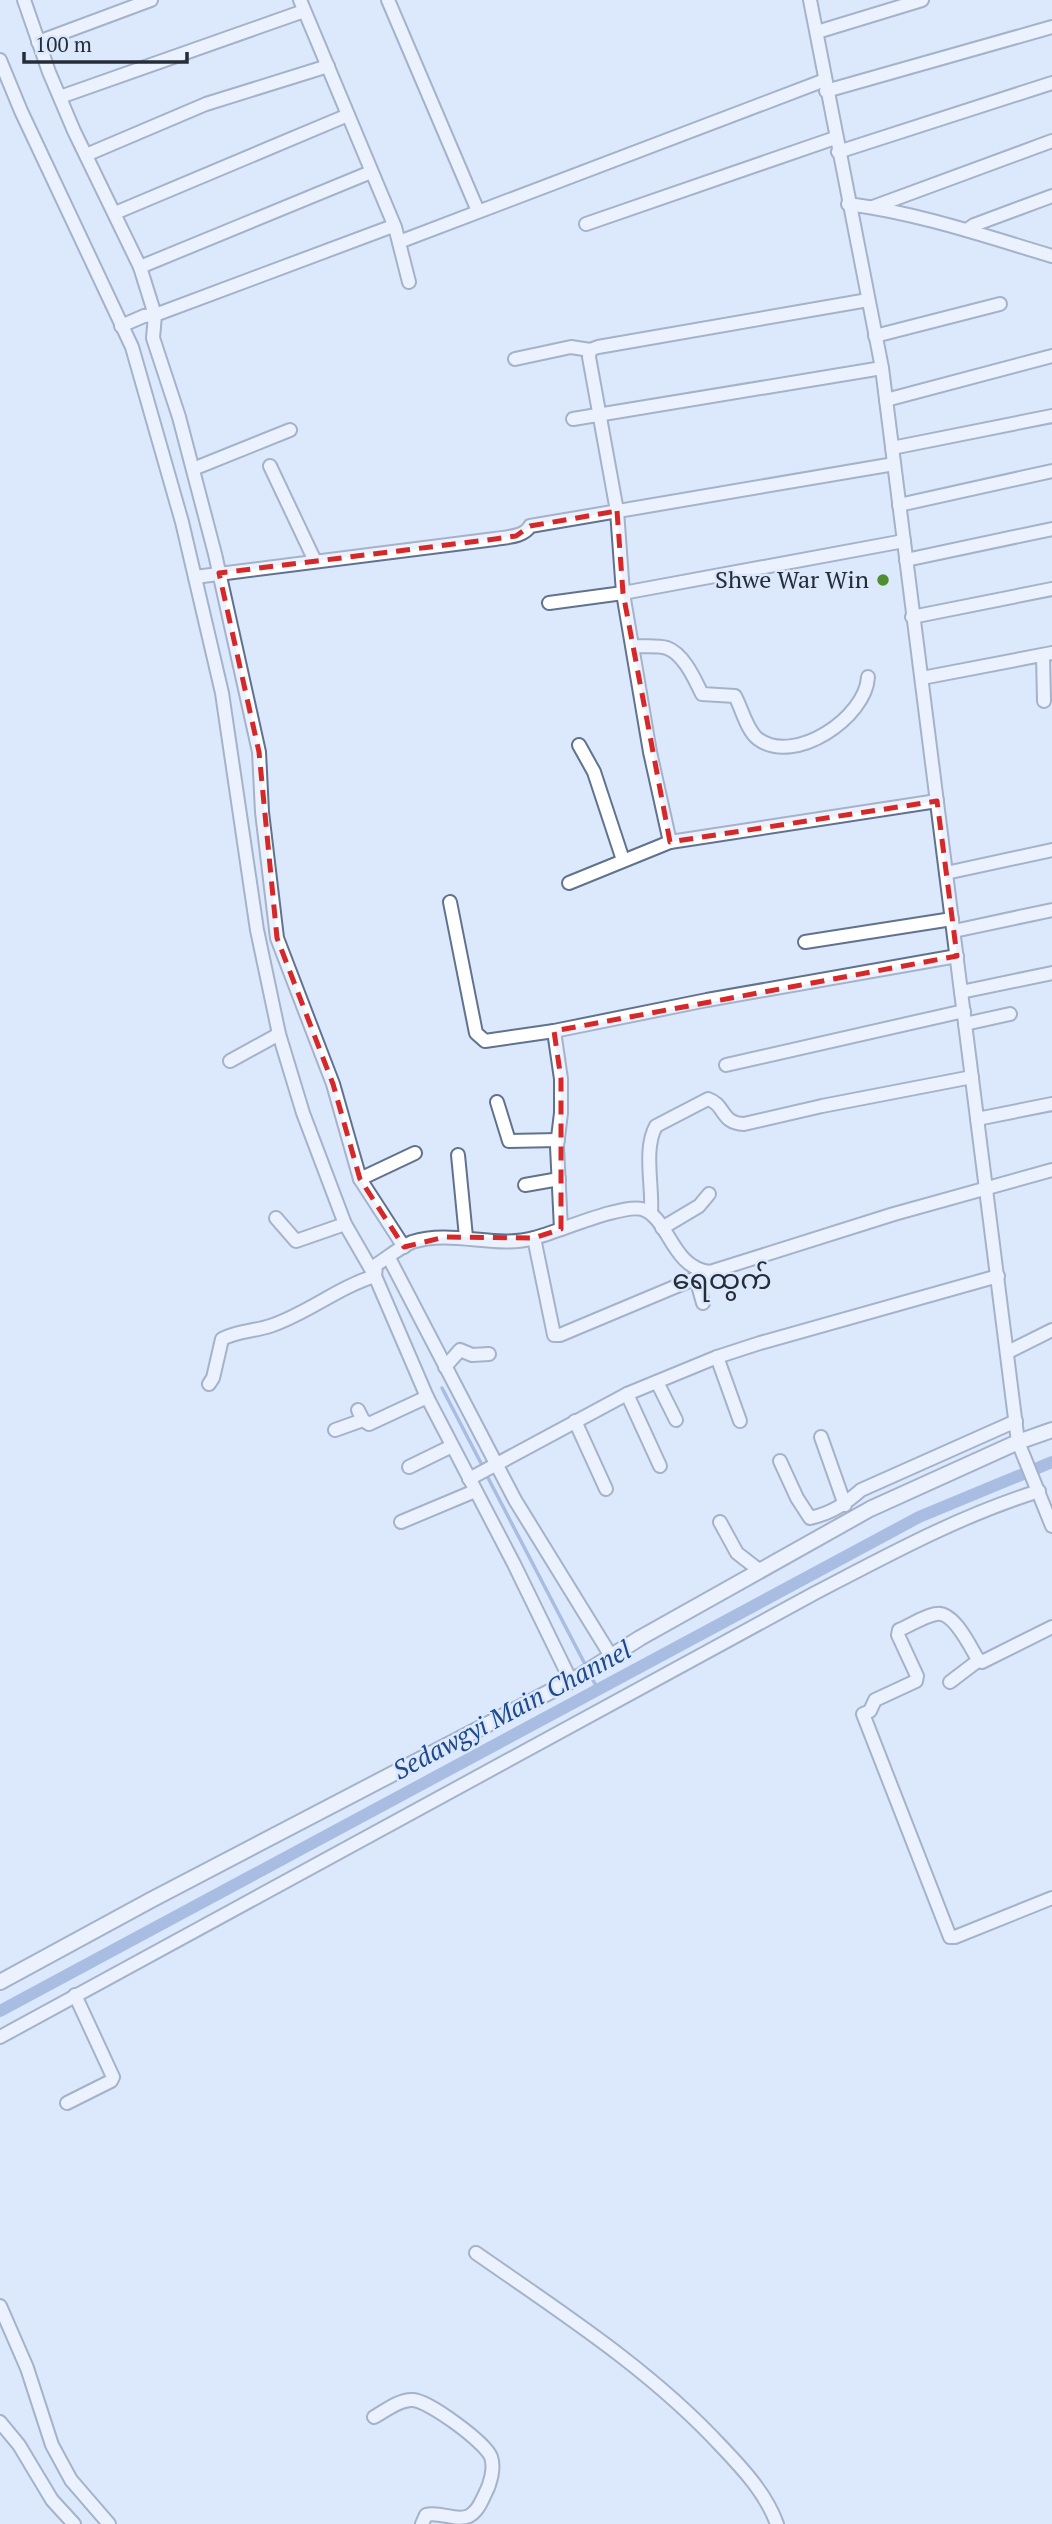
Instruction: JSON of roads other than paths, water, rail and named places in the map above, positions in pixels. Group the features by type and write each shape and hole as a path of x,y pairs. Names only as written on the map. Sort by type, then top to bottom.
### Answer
{"street":[{"path":"23,0 60,97 140,267 153,338 179,417 219,573 258,752 276,938 333,1084 360,1179 404,1247"},
{"path":"38,42 151,0"},
{"path":"388,0 478,212"},
{"path":"810,0 882,368 1016,1421 1021,1447 1052,1526"},
{"path":"817,32 922,0"},
{"path":"60,97 302,6 372,172 399,242 410,282"},
{"path":"399,242 825,86 1052,27"},
{"path":"0,60 21,111 125,325 132,347 182,522 222,693 257,930 279,1034 303,1113 345,1224 381,1265 445,1367 493,1466 611,1656"},
{"path":"86,155 205,104 328,66"},
{"path":"838,152 1052,83"},
{"path":"114,213 348,115"},
{"path":"586,224 835,138"},
{"path":"873,207 1052,141"},
{"path":"140,267 372,172"},
{"path":"967,230 1052,196"},
{"path":"848,204 873,207 967,230 1052,256"},
{"path":"125,325 393,226"},
{"path":"515,359 571,347 590,350 868,300"},
{"path":"875,336 1000,304"},
{"path":"590,350 592,376 617,511 623,593 650,752 670,842"},
{"path":"886,400 1052,356"},
{"path":"573,419 882,368"},
{"path":"892,447 1052,416"},
{"path":"193,468 290,430"},
{"path":"195,577 505,537 527,531 530,526 894,464"},
{"path":"270,466 315,561"},
{"path":"899,505 1052,471"},
{"path":"906,560 1052,529"},
{"path":"549,603 623,593 904,541"},
{"path":"912,617 1052,589"},
{"path":"633,646 666,648 674,652 695,678 702,694 735,696 755,737 772,747 808,743 829,732 862,700 868,677"},
{"path":"922,678 1047,654 1044,701"},
{"path":"579,745 594,772 623,860"},
{"path":"238,798 262,799"},
{"path":"569,883 670,842 937,801"},
{"path":"946,873 1052,850"},
{"path":"450,902 479,1038 485,1041 554,1031 707,1000 957,956"},
{"path":"805,942 953,925 1052,910"},
{"path":"961,992 1052,973"},
{"path":"726,1065 965,1018 1010,1014"},
{"path":"554,1031 561,1079 558,1140 561,1229"},
{"path":"230,1061 279,1034"},
{"path":"703,1303 698,1274 688,1264 651,1209 651,1168 648,1153 656,1126 708,1100 717,1105 727,1120 734,1124 744,1124 972,1077"},
{"path":"497,1102 509,1141 558,1140"},
{"path":"977,1119 1052,1104"},
{"path":"360,1179 415,1153"},
{"path":"458,1155 466,1237"},
{"path":"534,1238 554,1335 561,1335 698,1274 986,1186 1052,1170"},
{"path":"525,1185 559,1180"},
{"path":"651,1209 662,1188"},
{"path":"662,1228 699,1206 709,1194"},
{"path":"209,1384 218,1362 220,1343 226,1337 271,1325 313,1306 381,1265 409,1243 466,1237 516,1240 534,1238 630,1209 651,1209"},
{"path":"276,1218 296,1241 345,1224"},
{"path":"381,1265 427,1397 575,1679"},
{"path":"401,1522 472,1482 493,1466 627,1394 718,1357 998,1276"},
{"path":"1008,1352 1052,1330"},
{"path":"445,1367 460,1350 472,1355 489,1353"},
{"path":"718,1357 740,1421"},
{"path":"657,1382 676,1420"},
{"path":"627,1394 660,1466"},
{"path":"335,1430 360,1415 369,1423 427,1397"},
{"path":"575,1421 606,1489"},
{"path":"780,1461 797,1499 810,1518 827,1514 845,1505 861,1490 1016,1421"},
{"path":"0,1982 575,1679 759,1570 870,1509 1021,1447 1052,1430"},
{"path":"821,1437 845,1505"},
{"path":"409,1467 452,1446"},
{"path":"0,2036 860,1570 944,1527 1037,1488"},
{"path":"861,1490 870,1509"},
{"path":"720,1522 737,1553 759,1570"},
{"path":"1052,1627 982,1662 953,1620 946,1615 936,1614 899,1630 898,1635 917,1676 916,1681 875,1700 870,1710 863,1714 950,1937 1052,1898"},
{"path":"950,1682 979,1660"},
{"path":"66,2103 111,2081 113,2077 75,1995"},
{"path":"477,2253 648,2375 689,2412 750,2477 772,2509 778,2524"},
{"path":"0,2306 27,2368 52,2445 71,2480 109,2524"},
{"path":"374,2417 404,2401 415,2399 455,2421 491,2458 489,2488 478,2508 460,2518 434,2513 426,2515 422,2524"},
{"path":"0,2422 19,2445 52,2500 74,2524"}],"waterway":[{"path":"442,1388 483,1467"},
{"name":"Sedawgyi Main Channel","path":"0,2011 919,1517 1052,1462"},
{"path":"486,1474 586,1666"},
{"path":"591,1676 598,1690"}],"place":[{"name":"Shwe War Win","path":"883,580"}],"district":[{"name":"ရေထွက်","path":"722,1279"}]}
